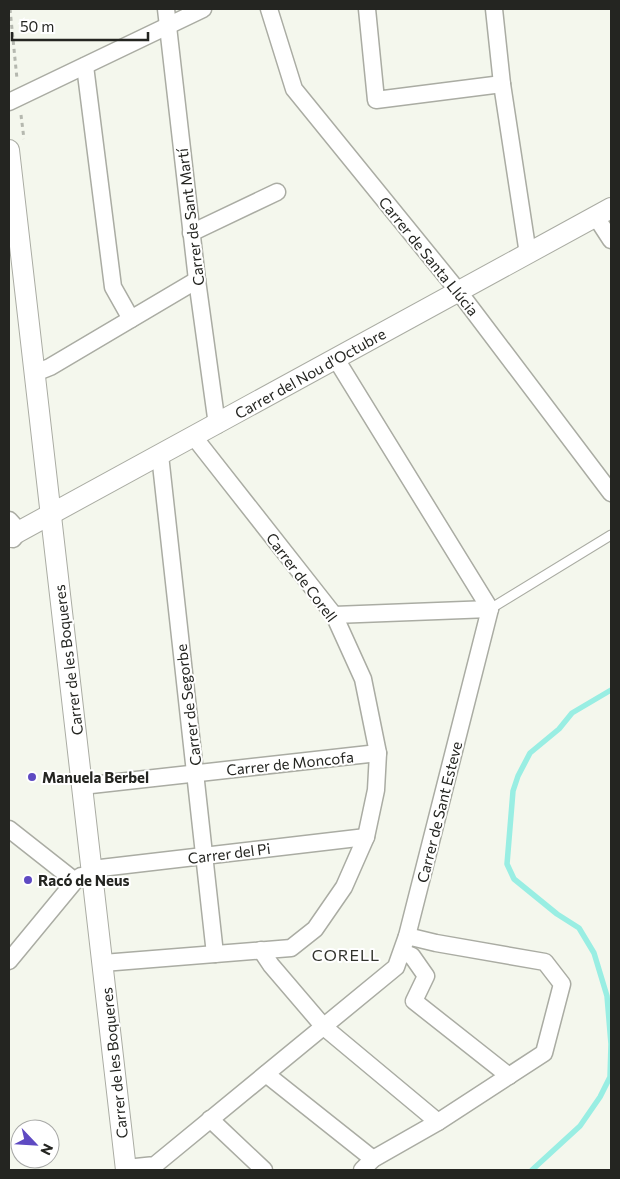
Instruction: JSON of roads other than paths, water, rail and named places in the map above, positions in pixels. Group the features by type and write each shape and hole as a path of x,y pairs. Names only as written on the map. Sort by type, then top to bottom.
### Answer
{"street":[{"name":"Carrer de Sant Martí","path":"166,9 191,233 217,424"},
{"path":"14,100 203,9"},
{"name":"Carrer de Santa Llúcia","path":"269,9 294,89 459,292 611,493"},
{"path":"367,9 376,100 502,84"},
{"path":"494,9 502,84 528,254"},
{"path":"85,66 113,287 131,320"},
{"name":"Carrer de les Boqueres","path":"9,150 35,373 46,517 82,876 122,1169"},
{"path":"191,233 277,192"},
{"path":"603,213 611,240"},
{"name":"Carrer del Nou d'Octubre","path":"11,533 46,517 160,456 603,213"},
{"name":"Carrer de les Boqueres","path":"9,258 82,786 82,876 102,963 122,1169"},
{"path":"35,373 50,367 197,280"},
{"path":"334,614 490,609 336,359"},
{"name":"Carrer de Corell","path":"102,963 291,948 315,929 344,887 366,837 376,790 378,753 363,679 334,614 194,437"},
{"name":"Carrer de Segorbe","path":"160,456 205,856 214,954"},
{"name":"Carrer de Sant Esteve","path":"122,1169 155,1165 396,967 408,936 490,609"},
{"name":"Carrer de Moncofa","path":"82,786 378,753"},
{"path":"9,828 82,876 9,961"},
{"name":"Carrer del Pi","path":"82,876 205,856 366,837"},
{"path":"266,1074 368,1165 544,1053 562,984 545,962 436,944 408,936"},
{"path":"261,950 270,965 324,1027 438,1122"},
{"path":"402,952 412,956 426,976 414,1001 509,1076"},
{"path":"210,1119 255,1167"}],"lane":[{"path":"490,609 611,535"}],"waterway":[{"path":"532,1170 580,1126 600,1097 610,1077 611,1044 607,996 594,953 579,928 557,914 514,879 507,864 513,791 518,776 530,753 559,729 572,713 611,690"}],"place":[{"name":"Manuela Berbel","path":"32,777"},
{"name":"Racó de Neus","path":"28,880"}],"district":[{"name":"CORELL","path":"346,954"}]}
